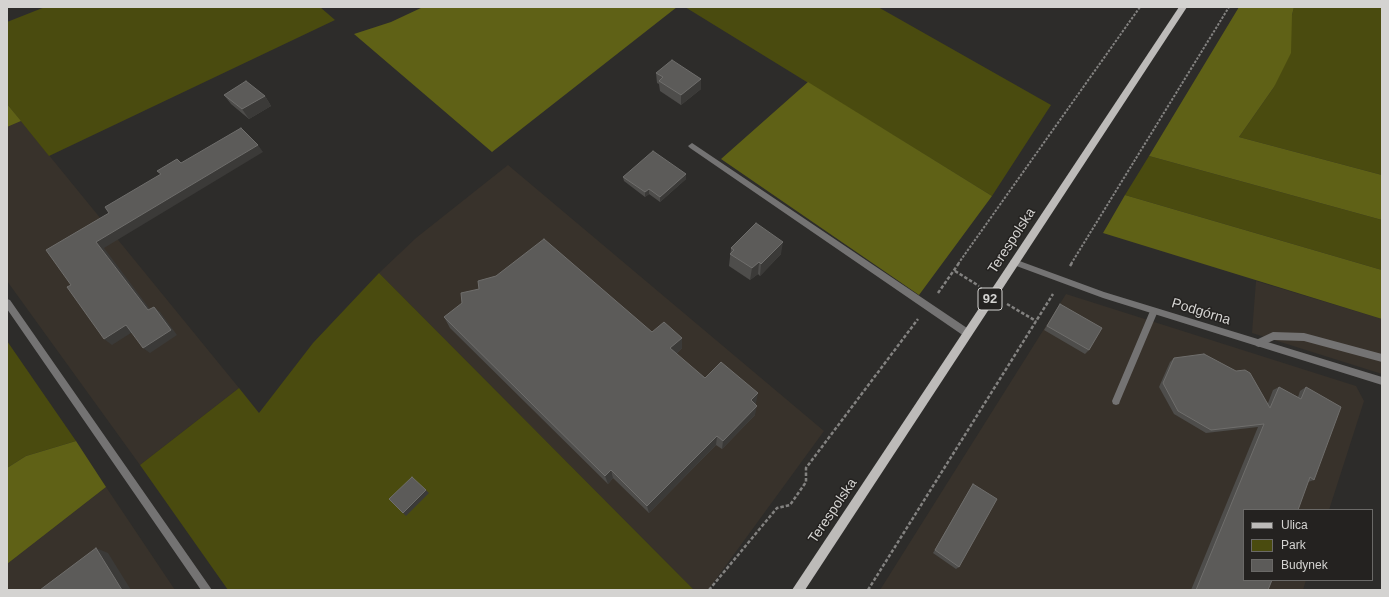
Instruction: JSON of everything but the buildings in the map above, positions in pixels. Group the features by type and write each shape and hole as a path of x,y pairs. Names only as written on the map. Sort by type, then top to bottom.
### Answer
{"main road":[{"name":"Terespolska","path":"798,590 1183,7"}],"street":[{"path":"692,146 968,334"},
{"name":"Podgórna","path":"1014,262 1103,295 1382,381"},
{"path":"7,302 207,590"},
{"path":"1116,401 1154,311"},
{"path":"1259,343 1273,336 1304,337 1382,358"}],"path":[{"path":"868,590 1062,280 1229,7"}],"shaded area":[{"path":"423,7 677,7 492,152 354,34 391,22"},
{"path":"1239,7 1294,7 1292,15 1291,53 1274,87 1239,137 1382,175 1382,220 1149,156"},
{"path":"808,82 992,196 919,295 721,159"},
{"path":"7,104 21,121 7,127"},
{"path":"21,121 239,388 140,465 7,281 7,127"},
{"path":"508,165 824,431 708,590 694,590 379,273 416,238"},
{"path":"1125,195 1382,270 1382,319 1103,233"},
{"path":"1256,281 1382,319 1382,374 1252,333"},
{"path":"1066,294 1356,386 1364,401 1329,509 1243,509 1243,581 1306,581 1303,590 880,590"},
{"path":"76,441 106,487 7,564 7,468 26,456"},
{"path":"106,487 175,590 7,590 7,564"}],"green space":[{"path":"45,7 320,7 335,20 49,156 7,104 7,22"},
{"path":"685,7 878,7 1051,105 992,196"},
{"path":"1294,7 1382,7 1382,175 1239,137 1274,87"},
{"path":"1149,156 1382,220 1382,270 1125,195"},
{"path":"379,273 694,590 228,590 140,465 239,388 259,413 313,343"},
{"path":"7,341 76,441 26,456 7,468"}]}
